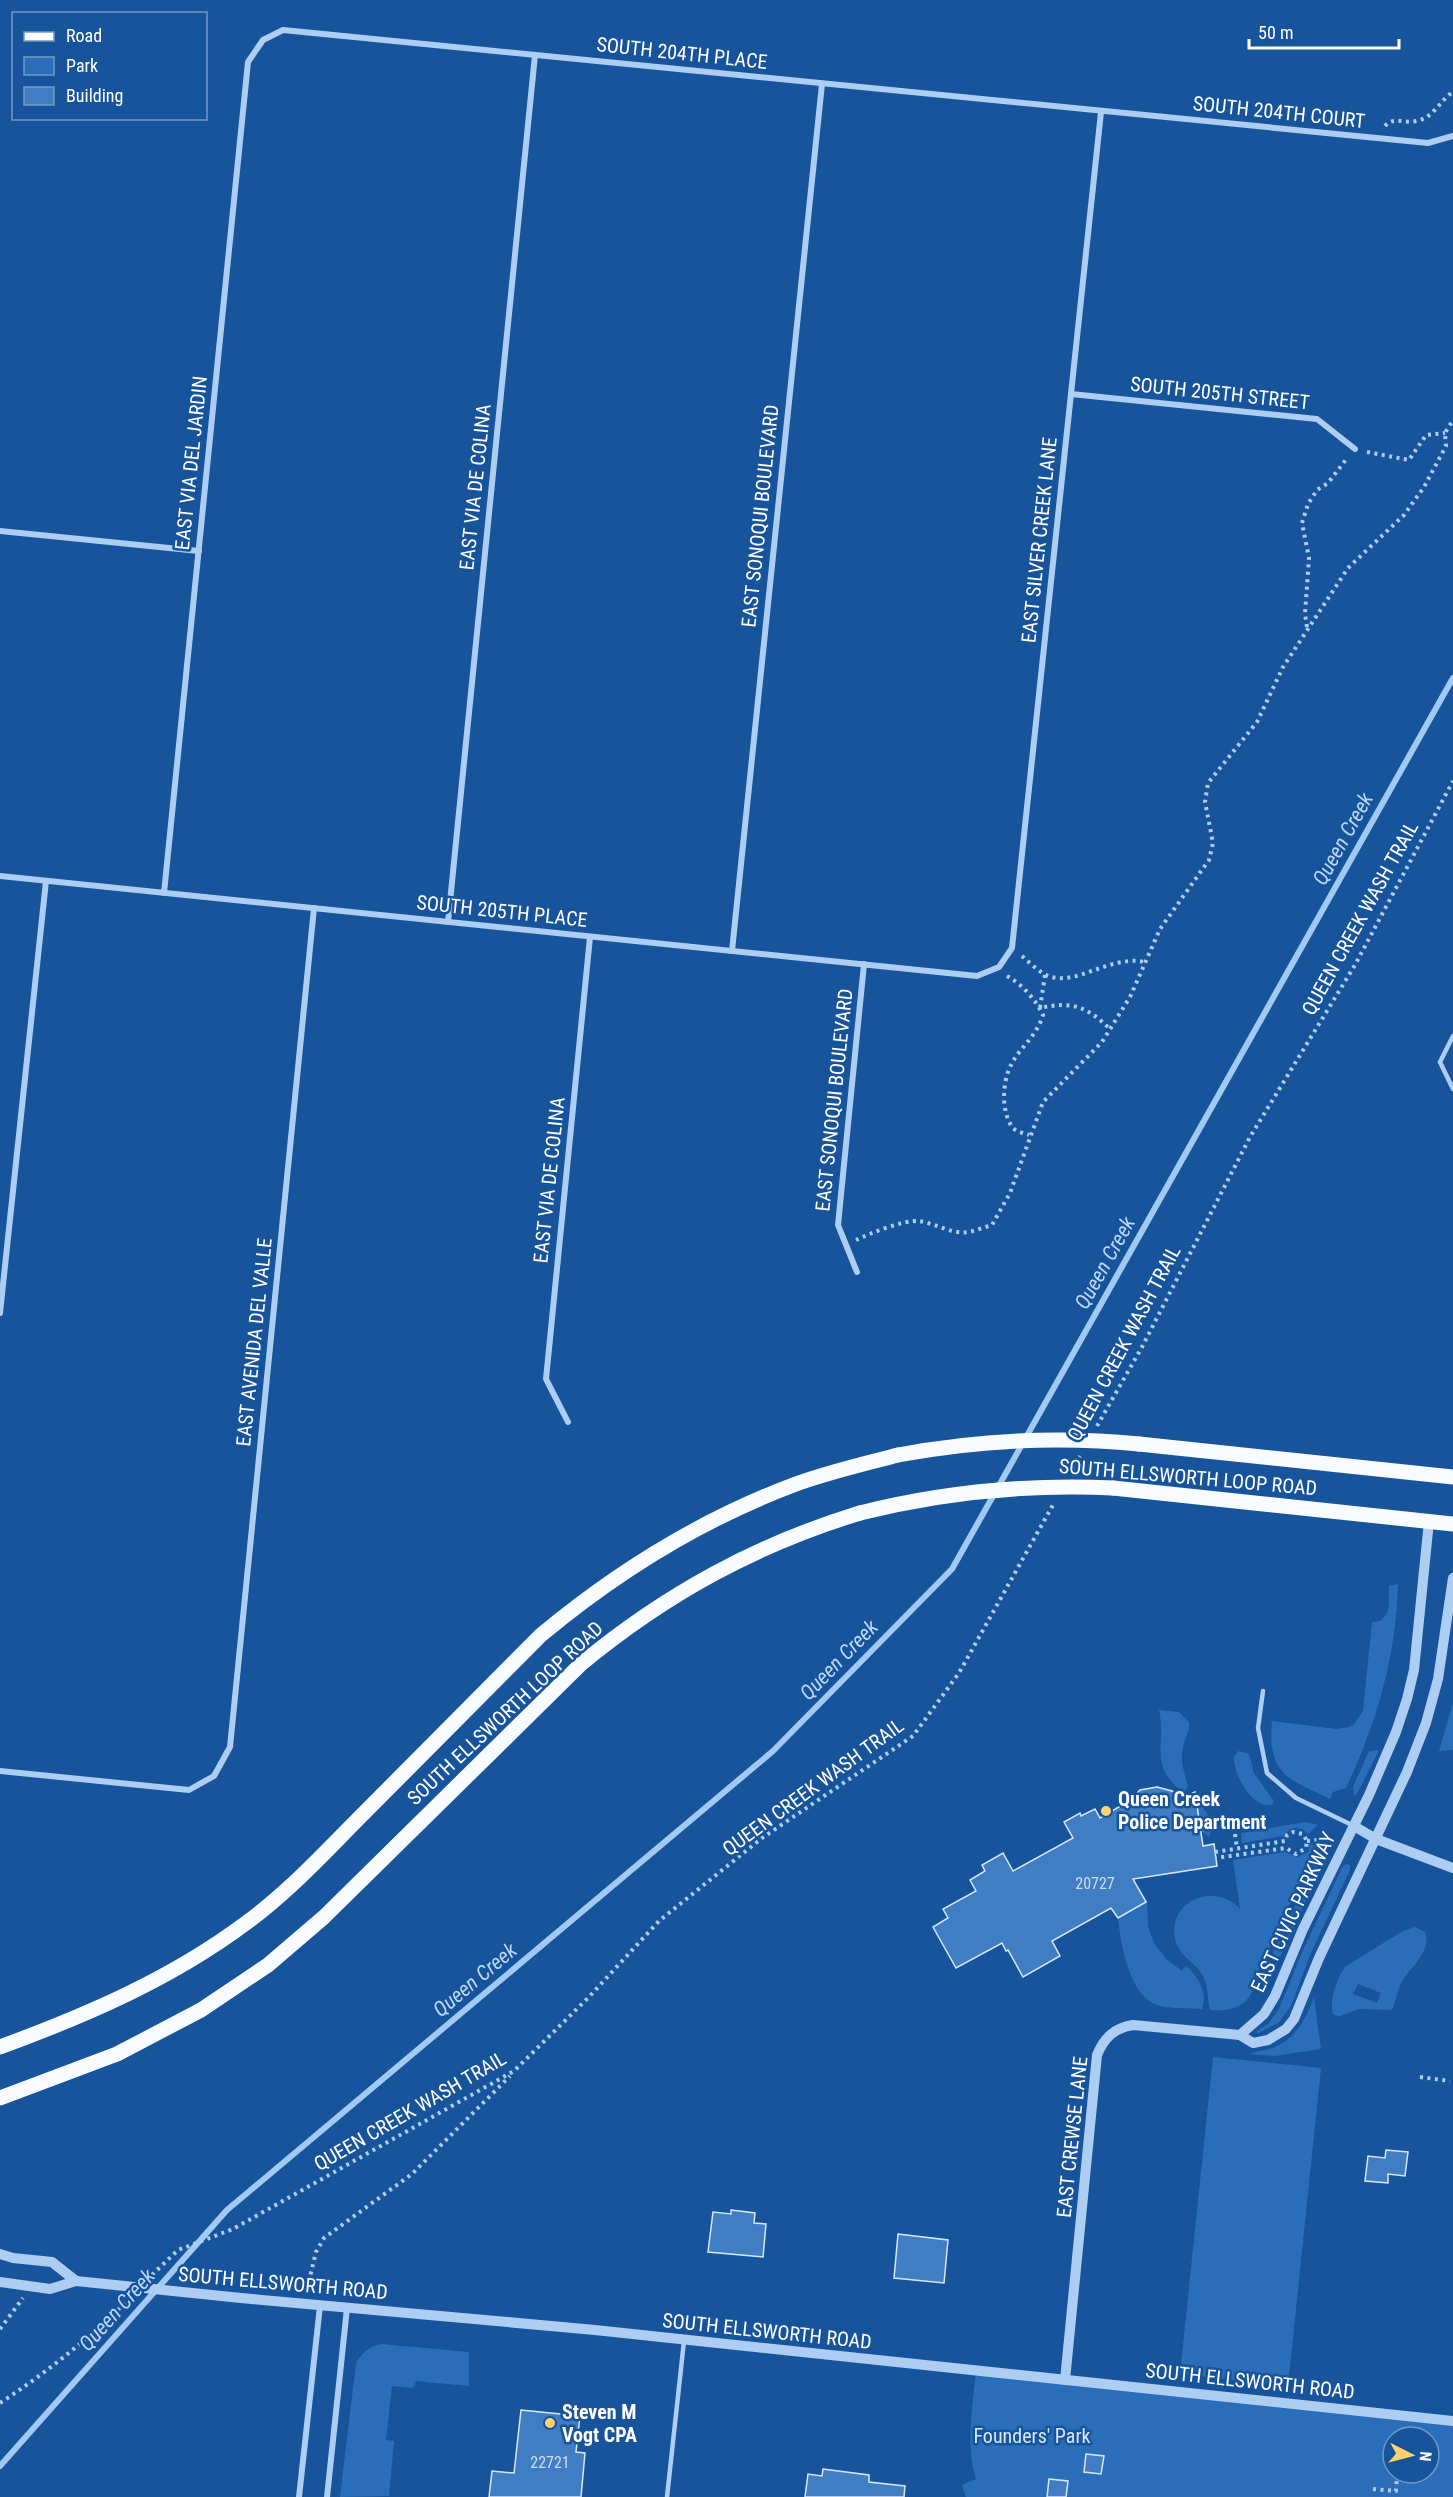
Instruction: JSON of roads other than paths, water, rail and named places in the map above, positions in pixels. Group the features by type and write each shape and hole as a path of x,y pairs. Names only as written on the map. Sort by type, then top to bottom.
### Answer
{"main road":[{"name":"SOUTH ELLSWORTH LOOP ROAD","path":"0,2047 64,2024 135,1992 195,1958 248,1922 303,1873 541,1635 578,1605 640,1561 717,1518 808,1480 898,1455 960,1444 1018,1439 1104,1440 1453,1477"},
{"name":"SOUTH ELLSWORTH LOOP ROAD","path":"0,2098 117,2054 201,2010 268,1965 324,1917 581,1664 609,1641 711,1574 745,1556 813,1528 860,1513 930,1498 986,1490 1040,1486 1113,1488 1453,1524"}],"street":[{"name":"SOUTH 204TH PLACE","path":"263,40 283,30 1101,112"},
{"name":"EAST VIA DEL JARDIN","path":"164,893 248,62 263,40"},
{"name":"EAST VIA DE COLINA","path":"448,922 535,55"},
{"name":"EAST SONOQUI BOULEVARD","path":"732,951 822,84"},
{"name":"SOUTH 204TH COURT","path":"1101,112 1428,143 1453,136"},
{"name":"EAST SILVER CREEK LANE","path":"996,968 1012,948 1101,112"},
{"name":"SOUTH 205TH STREET","path":"1071,394 1317,419 1355,449"},
{"path":"0,531 199,551"},
{"name":"SOUTH 205TH PLACE","path":"0,876 977,976 996,968"},
{"path":"0,1313 46,881"},
{"name":"EAST AVENIDA DEL VALLE","path":"0,1771 189,1790 214,1776 230,1747 314,908"},
{"name":"EAST VIA DE COLINA","path":"568,1422 546,1379 590,937"},
{"name":"EAST SONOQUI BOULEVARD","path":"857,1272 838,1225 864,964"},
{"name":"EAST CIVIC PARKWAY","path":"1240,2035 1264,2014 1275,1996 1303,1929 1383,1765 1407,1699 1414,1670 1429,1521"},
{"path":"1240,2035 1253,2043 1268,2040 1286,2029 1294,2019 1319,1958 1407,1772 1426,1723 1446,1640 1453,1578"},
{"path":"1354,1826 1376,1839 1453,1868"},
{"name":"EAST CREWSE LANE","path":"1065,2380 1097,2055 1103,2041 1122,2027 1133,2025 1240,2035"},
{"path":"0,2254 13,2258 52,2262 76,2281"},
{"name":"SOUTH ELLSWORTH ROAD","path":"0,2282 50,2289 76,2281 684,2341 1453,2421"},
{"path":"299,2497 320,2306"},
{"path":"327,2497 347,2308"}],"lane":[{"path":"1453,1036 1440,1062 1453,1089"},
{"path":"1263,1691 1258,1728 1267,1773 1296,1798 1354,1826"},
{"path":"667,2497 684,2341"}],"waterway":[{"name":"Queen Creek","path":"0,2466 227,2210 773,1751 952,1569 1453,678"}],"place":[{"name":"Queen Creek Police Department","path":"1106,1811"},
{"name":"Steven M Vogt CPA","path":"550,2423"}],"park label":[{"name":"Founders' Park","path":"1032,2436"}]}
